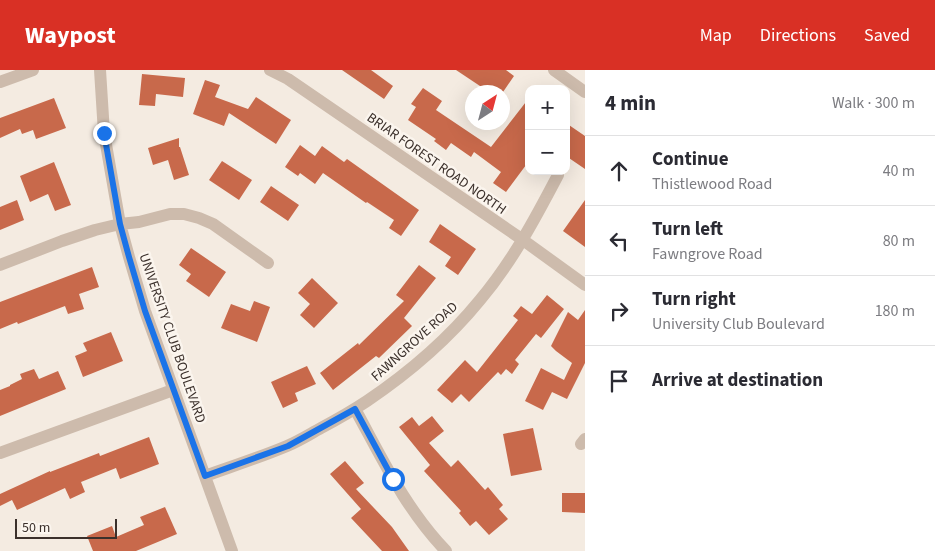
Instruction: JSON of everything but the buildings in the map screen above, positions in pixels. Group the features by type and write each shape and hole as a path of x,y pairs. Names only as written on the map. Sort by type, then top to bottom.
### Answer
{"street":[{"path":"0,82 33,70"},
{"name":"UNIVERSITY CLUB BOULEVARD","path":"100,70 104,133 120,224 145,311 232,551"},
{"name":"BRIAR FOREST ROAD NORTH","path":"270,70 288,79 523,240 585,285"},
{"path":"554,70 585,92"},
{"name":"FAWNGROVE ROAD","path":"205,476 288,446 355,409 382,391 408,370 438,344 481,298 523,240 558,175"},
{"path":"0,265 95,230 170,214 184,214 212,224 268,263"},
{"path":"0,453 174,390"},
{"path":"355,409 408,504 446,551"}],"route":[{"path":"104,133 120,224 129,257 145,311 205,476 288,446 355,409 393,479"}]}
